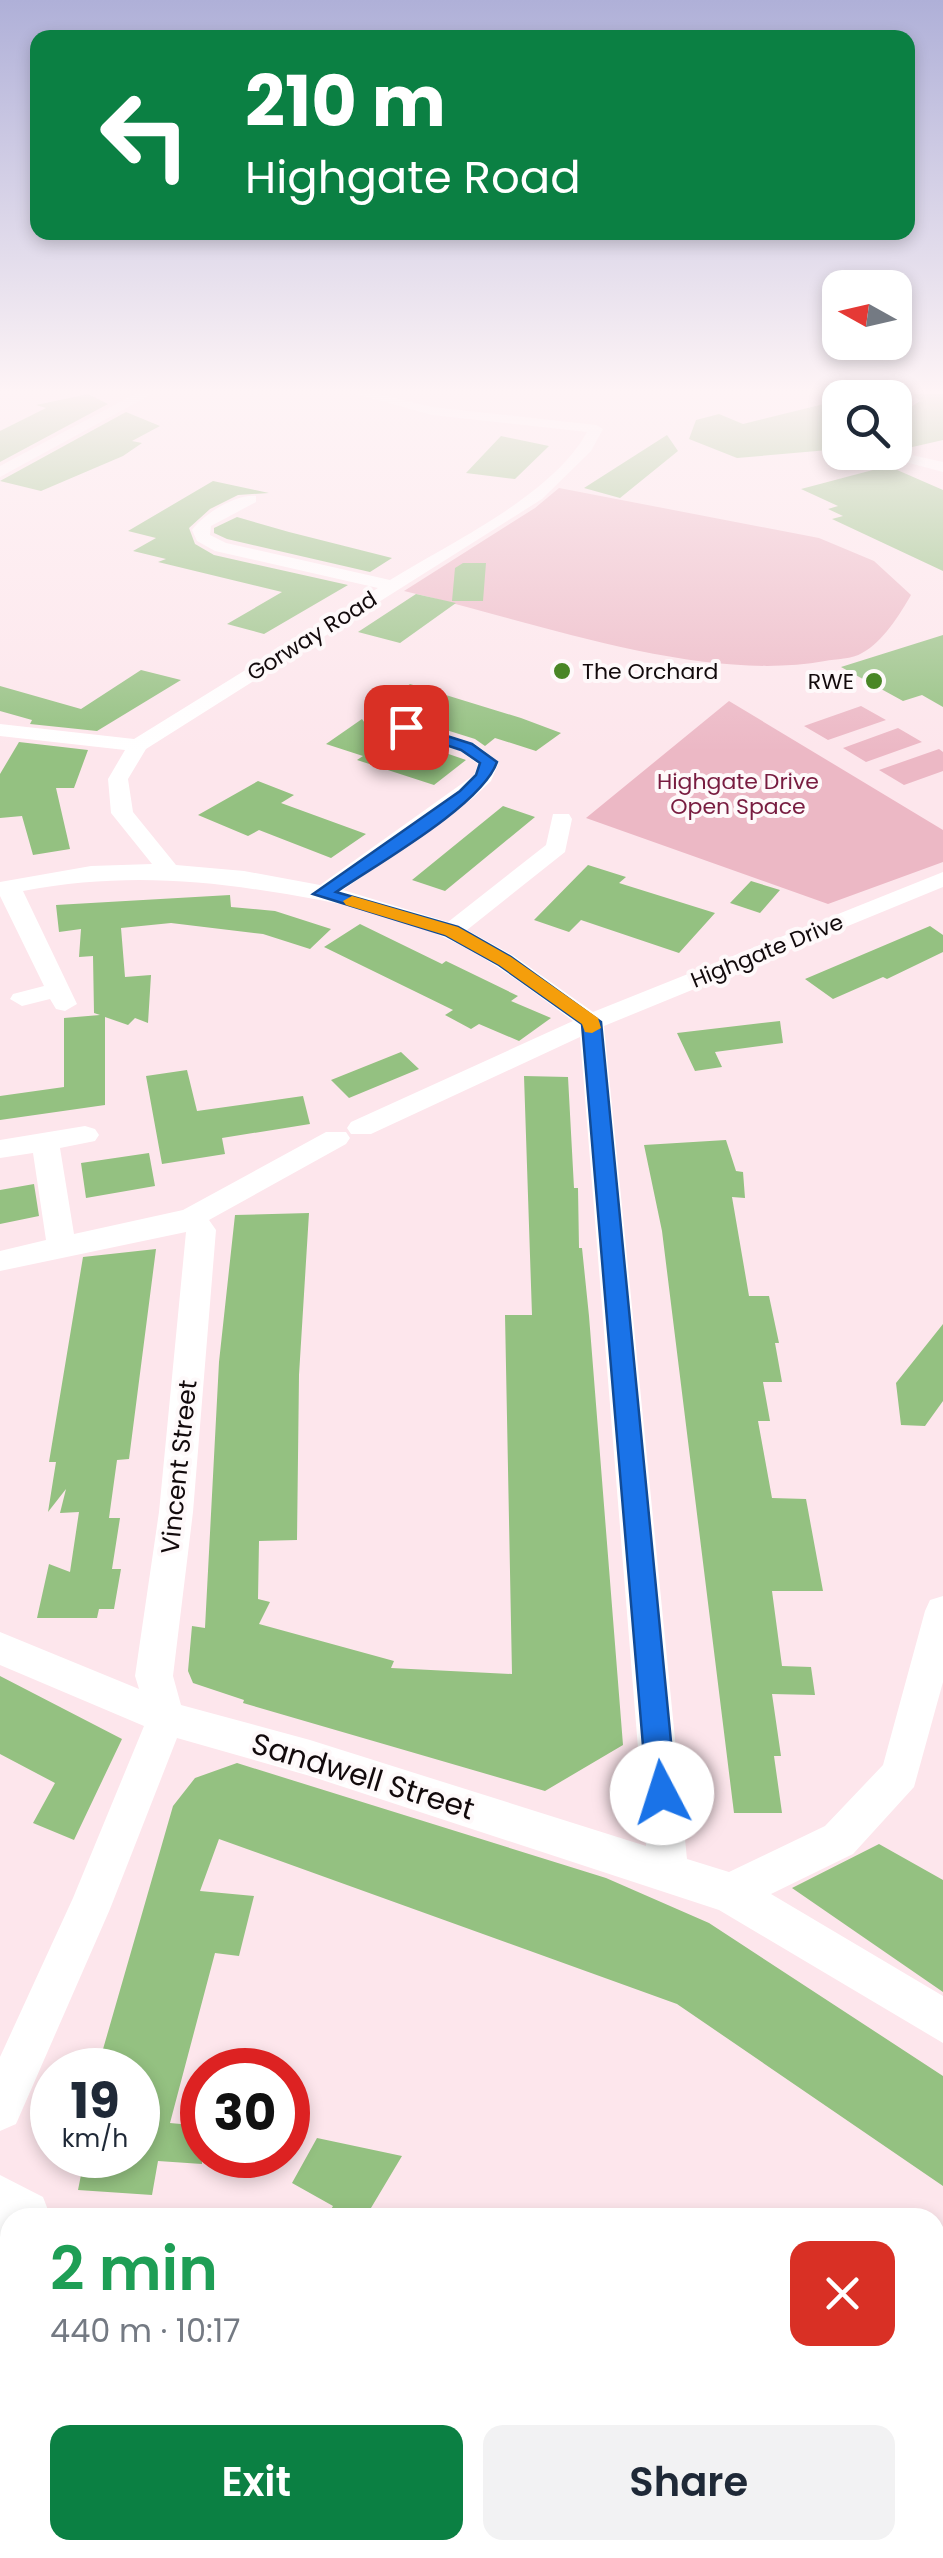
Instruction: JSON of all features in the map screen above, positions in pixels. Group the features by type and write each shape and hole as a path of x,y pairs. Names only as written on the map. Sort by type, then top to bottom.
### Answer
{"street":[{"path":"227,513 205,523 200,530 203,538 221,547 393,586"},
{"name":"Gorway Road","path":"138,745 508,513"},
{"path":"322,894 466,794 484,777 489,762 467,747 376,718"},
{"path":"0,730 138,745 118,780 122,813 168,870"},
{"path":"452,931 557,847 562,819"},
{"path":"22,998 61,997 5,888 116,871 168,870 322,894 452,931 505,961 591,1022 668,1870"},
{"name":"Highgate Drive","path":"0,1261 191,1218 348,1133 591,1022 943,879"},
{"path":"0,1150 85,1135"},
{"path":"45,1142 62,1247"},
{"name":"Vincent Street","path":"166,1718 154,1676 192,1347 201,1230 191,1218"},
{"path":"730,1892 839,1840 900,1774 943,1612"},
{"name":"Sandwell Street","path":"0,1648 166,1718 310,1758 730,1892 943,2021"},
{"path":"0,2108 89,1909 166,1718"}],"green space":[{"path":"527,513 691,513 819,538 874,561 911,595 884,635 858,655 776,666 724,664 614,646 404,591"},
{"name":"Highgate Drive Open Space","path":"729,701 943,830 943,862 828,904 586,818"},
{"path":"861,706 886,720 828,740 804,726"},
{"path":"898,728 922,742 866,762 843,748"},
{"path":"939,749 943,752 943,771 904,785 879,770"}],"building":[{"path":"158,513 205,513 189,528 195,544 214,555 348,585 264,634 227,624 282,592 158,562 166,559 133,551 156,538 128,531"},
{"path":"837,513 943,513 943,571 832,519 843,516"},
{"path":"237,517 392,558 370,572 214,533 214,528"},
{"path":"463,563 486,563 483,601 452,601 455,568"},
{"path":"416,594 456,603 400,643 358,632"},
{"path":"943,635 943,707 922,695 903,701 841,667"},
{"path":"141,670 181,680 97,731 30,724 32,720 0,711 0,686 81,709"},
{"path":"410,684 561,733 536,751 495,738 485,746 475,739 376,708"},
{"path":"362,719 367,726 466,760 434,785 357,760 363,756 326,744"},
{"path":"19,742 88,750 74,788 56,788 70,849 33,855 22,816 0,818 0,774"},
{"path":"258,781 294,795 281,803 366,834 331,858 259,830 248,836 198,815"},
{"path":"503,806 535,817 445,891 412,880"},
{"path":"588,865 626,877 619,883 715,913 679,953 581,920 569,932 534,920"},
{"path":"751,881 780,890 760,913 730,903"},
{"path":"230,895 231,907 275,911 331,929 310,949 263,934 171,923 121,928 125,977 151,975 148,1023 135,1018 128,1025 105,1017 105,1105 0,1120 0,1096 64,1087 64,1018 100,1015 94,1013 93,956 79,957 81,929 59,932 56,905"},
{"path":"360,924 518,996 511,1001 551,1018 519,1041 479,1024 471,1029 445,1015 453,1010 324,947"},
{"path":"930,926 943,935 943,952 887,979 883,977 833,999 805,979"},
{"path":"780,1021 783,1043 715,1052 722,1067 695,1071 677,1033"},
{"path":"401,1052 419,1069 349,1098 331,1080"},
{"path":"187,1070 197,1111 303,1096 310,1124 222,1138 225,1154 162,1164 146,1076"},
{"path":"524,1076 568,1077 574,1188 578,1188 579,1248 589,1316 623,1745 545,1791 243,1703 244,1700 193,1683 188,1671 192,1626 205,1628 219,1362 235,1215 309,1213 299,1375 297,1540 259,1541 258,1599 270,1602 259,1624 394,1661 391,1668 512,1674 505,1315 532,1315"},
{"path":"726,1140 736,1171 743,1172 745,1198 732,1197 749,1296 769,1296 779,1343 775,1343 782,1382 763,1382 770,1421 758,1421 772,1498 806,1499 823,1591 772,1591 782,1666 811,1667 815,1695 772,1694 781,1756 774,1756 782,1813 734,1813 662,1231 644,1145"},
{"path":"149,1153 155,1186 86,1198 81,1163"},
{"path":"34,1184 39,1216 0,1224 0,1190"},
{"path":"156,1249 129,1459 117,1460 109,1518 120,1518 112,1569 121,1569 114,1609 99,1609 97,1618 37,1618 49,1564 70,1572 79,1512 60,1513 66,1489 48,1512 56,1462 49,1462 83,1257"},
{"path":"943,1324 943,1401 925,1426 901,1425 896,1383"},
{"path":"0,1676 122,1739 74,1840 33,1823 55,1783 0,1754"},
{"path":"237,1763 606,1878 709,1923 943,2076 943,2186 677,2004 219,1839 200,1891 254,1896 239,1956 215,1953 190,2048 180,2048 180,2085 170,2123 180,2124 180,2162 160,2161 160,2048 103,2048 173,1806 195,1778"},
{"path":"879,1844 943,1880 943,1992 792,1888"},
{"path":"317,2138 402,2156 371,2208 333,2206 292,2183 295,2178 310,2178 310,2151"},
{"path":"80,2178 155,2178 152,2195 78,2190"}],"slow traffic":[{"path":"352,901 452,931 505,961 591,1022 592,1028"}],"place":[{"name":"The Orchard","path":"562,671"},
{"name":"RWE","path":"874,681"}],"route":[{"path":"406,727 467,747 489,762 484,777 466,794 322,894 452,931 505,961 591,1022 662,1793"}]}
